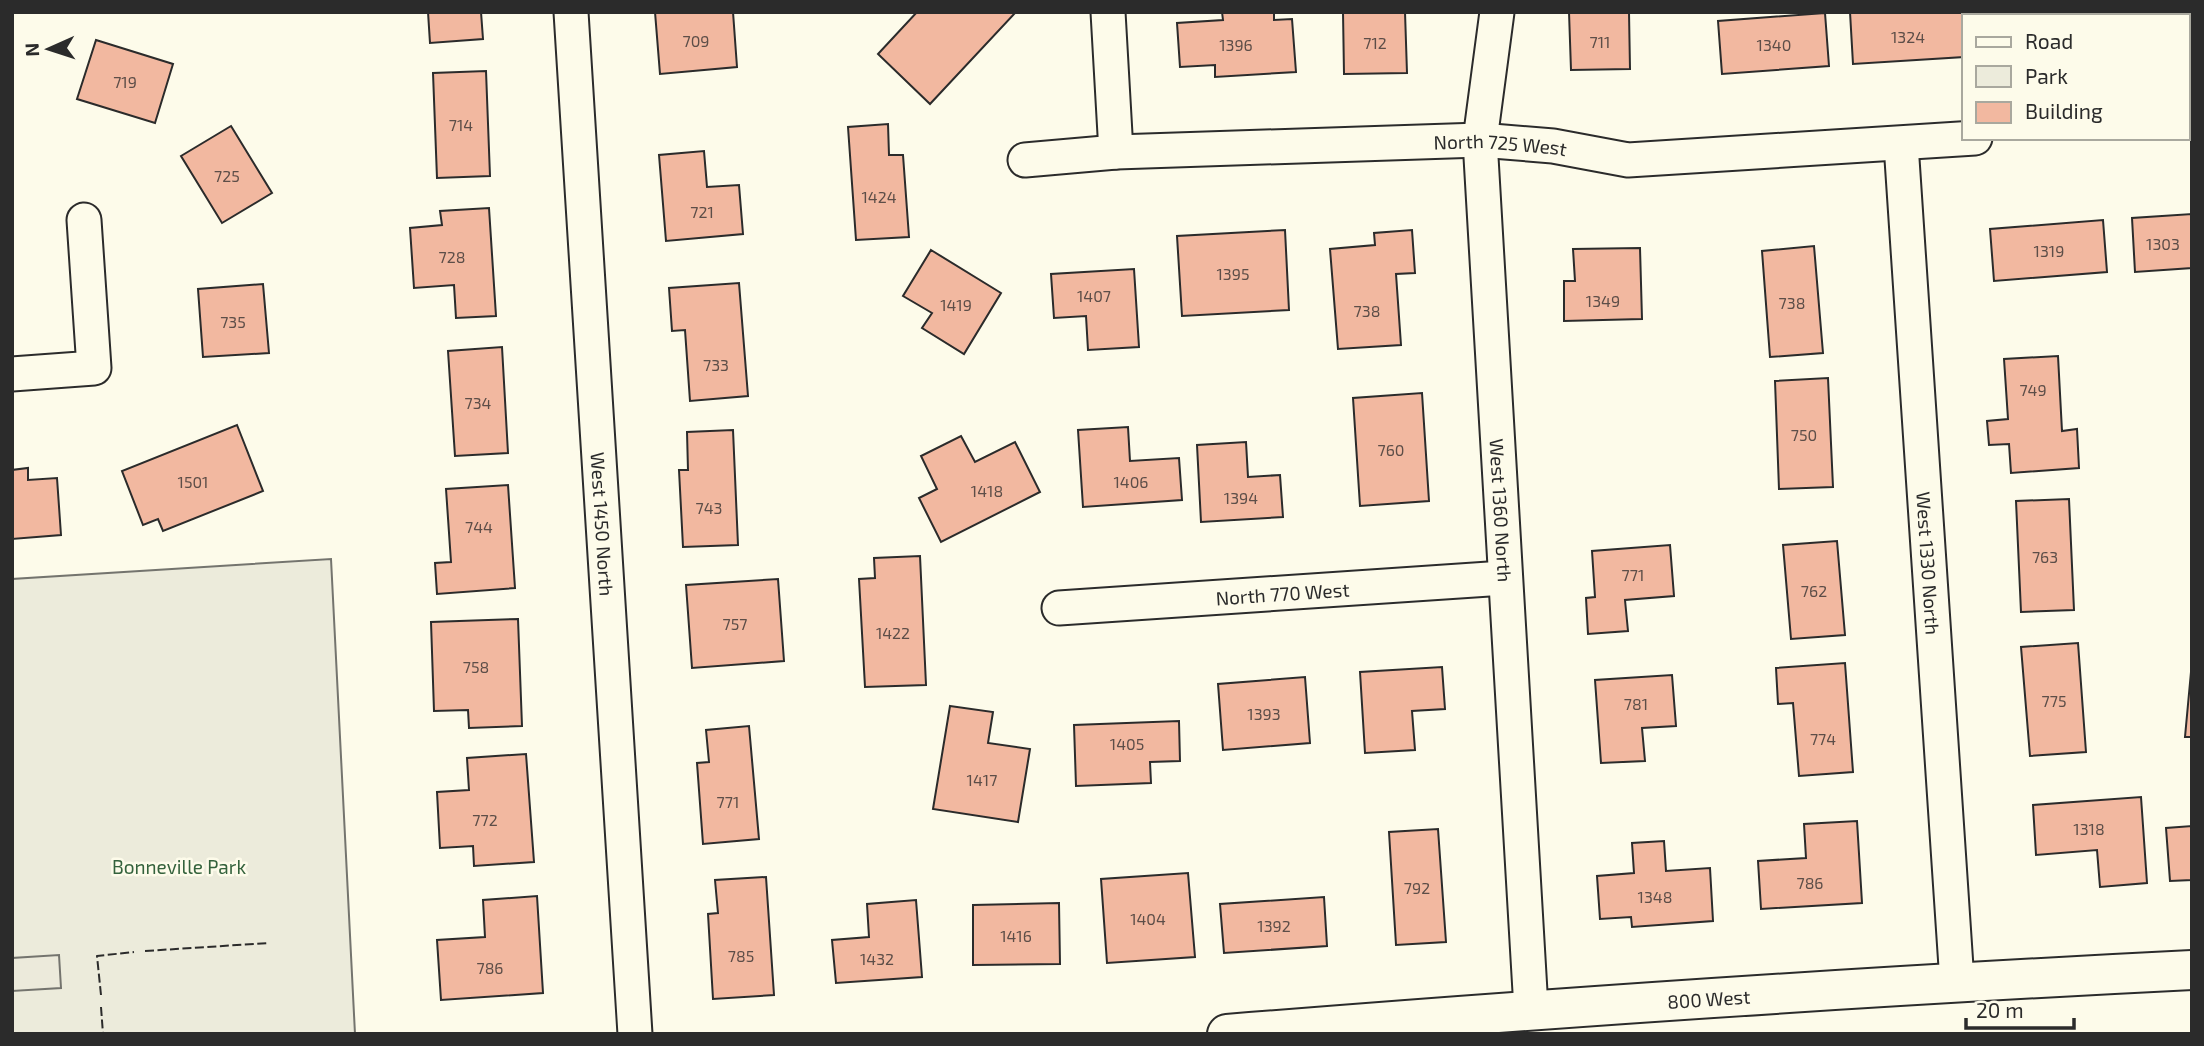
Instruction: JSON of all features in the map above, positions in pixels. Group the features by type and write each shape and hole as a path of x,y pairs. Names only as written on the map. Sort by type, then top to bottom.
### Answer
{"street":[{"name":"West 1450 North","path":"571,12 635,1034"},
{"path":"1108,12 1116,152"},
{"name":"West 1360 North","path":"1497,12 1480,140 1531,1009"},
{"name":"North 725 West","path":"1025,160 1116,152 1480,140 1553,146 1628,160 1962,139"},
{"name":"West 1330 North","path":"1901,144 1957,982"},
{"path":"12,374 94,368 84,220"},
{"name":"North 770 West","path":"1059,608 1504,578"},
{"name":"800 West","path":"1227,1034 1531,1009 2192,970"}],"green space":[{"name":"Bonneville Park","path":"331,559 355,1034 12,1034 12,579"}],"shaded area":[{"path":"59,955 61,988 12,991 12,958"}],"building":[{"path":"428,12 481,12 483,39 430,43"},
{"path":"655,12 733,12 737,67 660,74"},
{"path":"917,12 1016,12 930,104 878,54"},
{"path":"1222,12 1274,12 1274,20 1292,19 1296,72 1215,77 1215,65 1180,67 1177,23 1223,20"},
{"path":"1343,12 1405,12 1407,73 1344,74"},
{"path":"1569,12 1629,12 1630,69 1571,70"},
{"path":"1850,12 1969,12 1962,14 1962,57 1853,64"},
{"path":"2159,12 2160,14 2048,14"},
{"path":"1825,13 1829,66 1722,74 1718,21"},
{"path":"96,40 173,64 155,123 77,99"},
{"path":"486,71 490,176 437,178 433,73"},
{"path":"888,124 889,155 903,155 909,237 856,240 848,127"},
{"path":"231,126 272,193 222,223 181,156"},
{"path":"704,151 707,187 739,185 743,234 666,241 659,155"},
{"path":"489,208 496,316 456,318 454,285 414,288 410,228 442,225 440,211"},
{"path":"2192,214 2192,268 2135,272 2132,218"},
{"path":"2103,220 2107,272 1994,281 1990,229"},
{"path":"1285,230 1289,310 1182,316 1177,236"},
{"path":"1412,230 1415,273 1396,274 1401,345 1338,349 1330,249 1375,245 1374,233"},
{"path":"1814,246 1823,353 1770,357 1762,251"},
{"path":"1640,248 1642,319 1564,321 1564,281 1575,281 1573,249"},
{"path":"931,250 1001,293 964,354 922,328 932,313 903,296"},
{"path":"1134,269 1139,347 1088,350 1086,316 1054,318 1051,274"},
{"path":"739,283 748,396 690,401 685,330 672,331 669,288"},
{"path":"263,284 269,353 203,357 198,289"},
{"path":"502,347 508,453 455,456 448,351"},
{"path":"2058,356 2062,431 2077,429 2079,468 2011,473 2009,444 1989,445 1987,421 2008,419 2004,359"},
{"path":"1828,378 1833,487 1779,489 1775,381"},
{"path":"1422,393 1429,501 1360,506 1353,398"},
{"path":"237,425 263,491 163,531 158,519 143,525 122,471"},
{"path":"1128,427 1130,461 1179,458 1182,500 1083,507 1078,430"},
{"path":"733,430 738,545 683,547 679,470 688,470 687,432"},
{"path":"961,436 975,462 1015,442 1040,492 941,542 919,498 937,489 921,456"},
{"path":"1246,442 1248,477 1280,475 1283,517 1201,522 1197,445"},
{"path":"28,468 28,480 57,478 61,535 12,539 12,470"},
{"path":"508,485 515,588 437,594 435,563 451,562 446,489"},
{"path":"2069,499 2074,610 2021,612 2016,501"},
{"path":"1837,541 1845,635 1791,639 1783,545"},
{"path":"1670,545 1674,596 1625,600 1628,631 1588,634 1586,598 1595,597 1592,551"},
{"path":"920,556 926,685 865,687 859,579 875,578 874,558"},
{"path":"778,579 784,661 692,668 686,585"},
{"path":"518,619 522,726 469,728 468,710 434,711 431,622"},
{"path":"2078,643 2086,752 2030,756 2021,647"},
{"path":"2192,661 2192,737 2185,737"},
{"path":"1845,663 1853,772 1799,776 1793,703 1778,704 1776,668"},
{"path":"1442,667 1445,709 1412,711 1415,750 1365,753 1360,672"},
{"path":"1672,675 1676,726 1642,728 1645,761 1601,763 1595,680"},
{"path":"1305,677 1310,743 1223,750 1218,684"},
{"path":"950,706 993,712 988,743 1030,749 1018,822 933,809"},
{"path":"1179,721 1180,761 1150,762 1151,783 1076,786 1074,725"},
{"path":"749,726 759,839 703,844 697,763 709,762 706,730"},
{"path":"526,754 534,862 474,866 473,846 440,848 437,792 469,790 467,758"},
{"path":"2141,797 2147,883 2100,887 2097,850 2036,855 2033,805"},
{"path":"1857,821 1862,903 1761,909 1758,861 1806,858 1804,824"},
{"path":"2192,826 2192,880 2170,881 2166,828"},
{"path":"1438,829 1446,942 1396,945 1389,832"},
{"path":"1664,841 1666,871 1710,868 1713,921 1632,927 1631,917 1600,919 1597,876 1634,873 1632,843"},
{"path":"1188,873 1195,957 1107,963 1101,879"},
{"path":"766,877 774,995 713,999 708,914 718,913 715,880"},
{"path":"537,896 543,993 441,1000 437,940 485,937 483,900"},
{"path":"1324,897 1327,946 1224,953 1220,904"},
{"path":"916,900 922,977 836,983 832,940 869,937 867,904"},
{"path":"1059,903 1060,964 973,965 973,905"}],"fence":[{"path":"145,951 269,943"},
{"path":"101,995 97,956 134,952"},
{"path":"101,1007 103,1034"}]}
